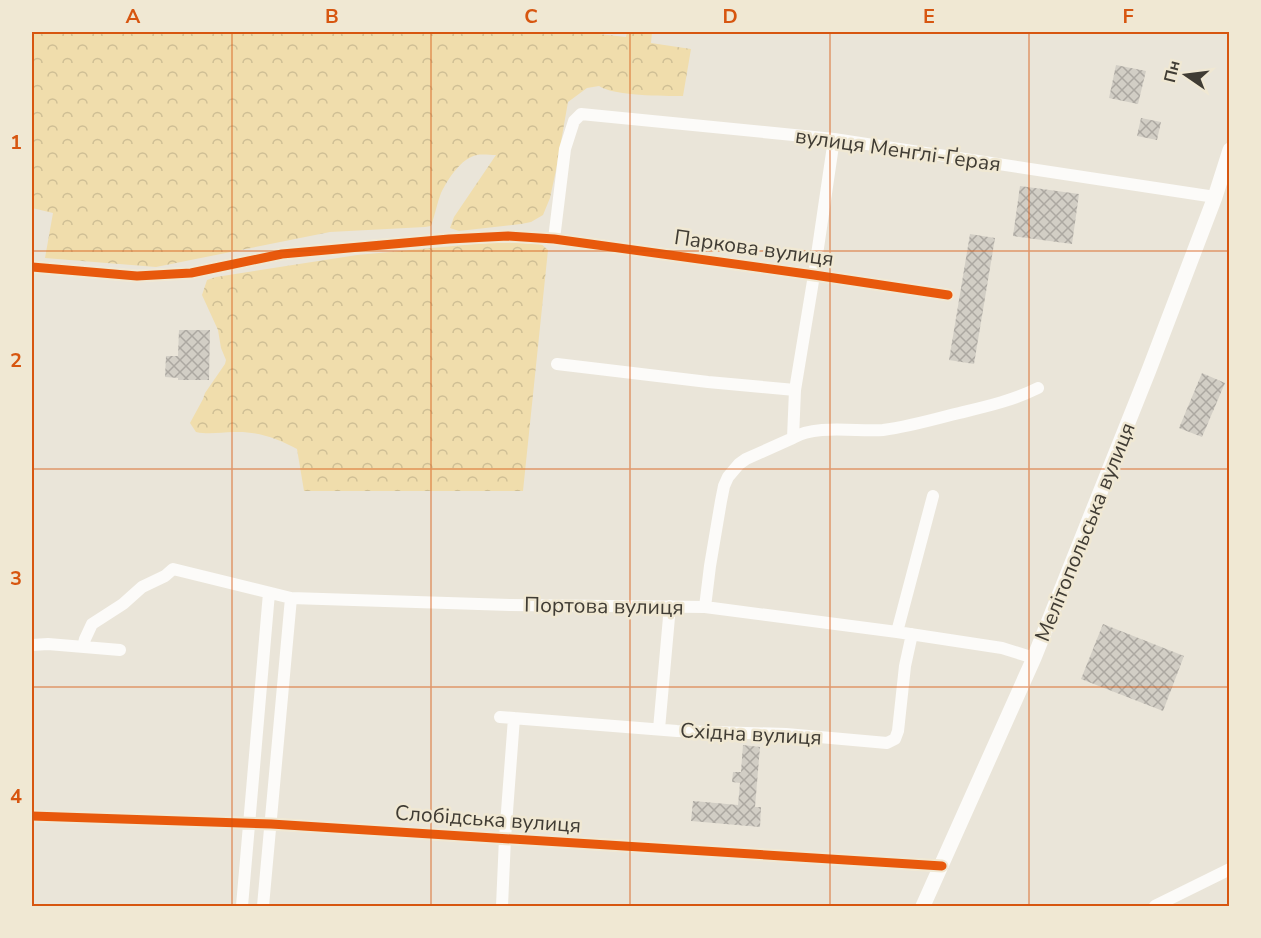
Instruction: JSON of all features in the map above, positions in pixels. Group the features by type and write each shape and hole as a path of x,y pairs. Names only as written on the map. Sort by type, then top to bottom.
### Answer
{"main road":[{"name":"Мелітопольська вулиця","path":"923,906 1034,658 1154,360 1215,197 1230,150"}],"street":[{"name":"вулиця Менґлі-Ґерая","path":"554,239 566,149 574,121 581,114 834,139 1215,197"},
{"path":"793,438 795,390 834,139"},
{"name":"Паркова вулиця","path":"32,267 137,276 191,273 282,254 508,236 554,239 814,274 948,295"},
{"path":"557,364 795,390"},
{"path":"705,608 724,486 728,477 746,459 805,433 830,430 883,430 937,419 1022,396 1038,388"},
{"path":"897,632 933,496"},
{"name":"Портова вулиця","path":"83,646 92,624 118,607 142,587 165,576 173,569 291,598 705,608 912,634 1002,648 1034,658"},
{"path":"242,906 269,593"},
{"path":"263,906 291,598"},
{"path":"659,729 670,606"},
{"name":"Східна вулиця","path":"500,717 677,731 786,734 883,744 895,739 898,731 905,666 912,634"},
{"path":"32,645 48,644 120,650"},
{"path":"502,906 514,718"},
{"name":"Слобідська вулиця","path":"32,816 271,824 942,866"},
{"path":"1155,906 1230,869"}],"green space":[{"path":"32,32 580,32 626,37 627,32 652,32 651,43 691,49 683,96 627,94 599,86 587,88 568,102 550,198 543,215 531,222 459,231 450,228 454,217 496,155 479,155 466,160 451,176 441,193 431,226 330,232 156,267 45,258 53,213 32,208"},
{"path":"539,242 548,250 523,491 304,491 297,449 259,434 196,432 190,423 205,393 226,360 218,330 202,295 207,280 357,255 486,243"}],"building":[{"path":"1116,65 1146,71 1138,104 1109,98"},
{"path":"1141,118 1161,122 1157,140 1137,136"},
{"path":"1020,186 1079,194 1072,244 1013,236"},
{"path":"970,234 995,238 974,364 949,360"},
{"path":"179,330 210,330 209,380 178,380 178,378 165,377 166,356 178,356"},
{"path":"1202,373 1225,383 1202,437 1179,428"},
{"path":"1103,624 1184,656 1163,711 1081,679"},
{"path":"743,745 760,747 755,807 761,807 760,827 691,821 693,801 738,805 740,783 732,782 733,772 741,772"}],"cycle path":[{"path":"32,267 137,276 191,273 282,254 508,236 554,239 948,295"},
{"path":"32,816 271,824 942,866"}]}
